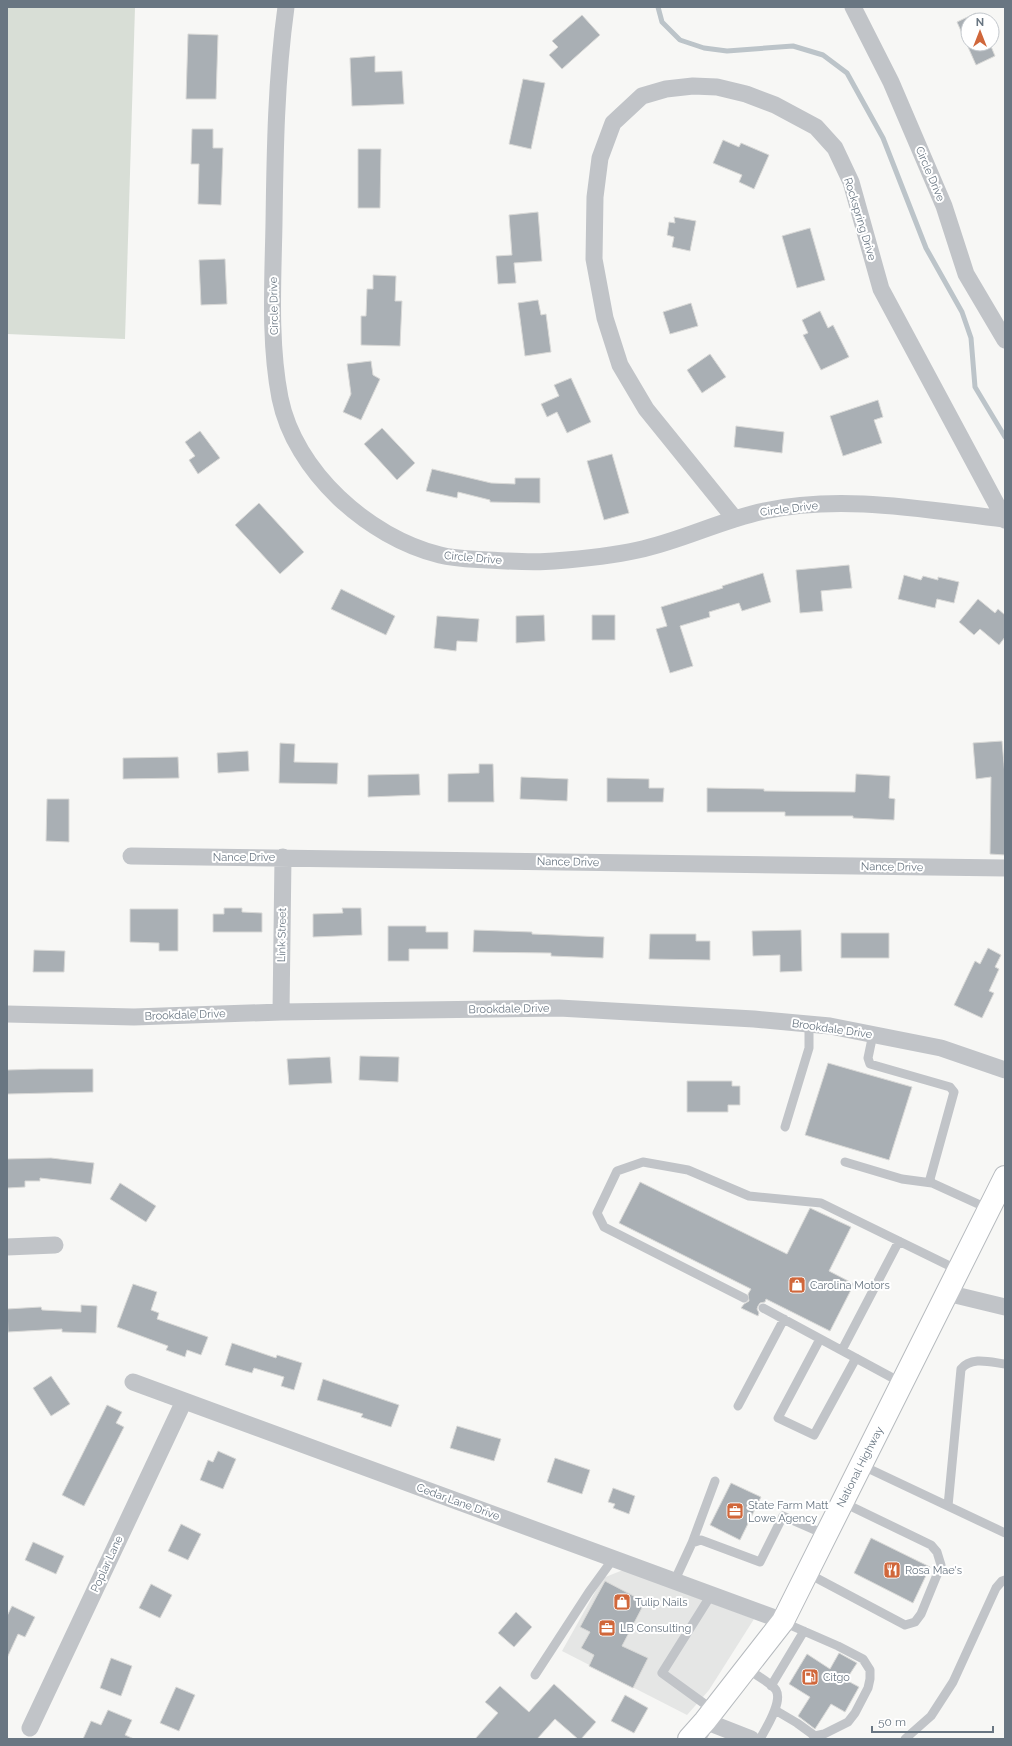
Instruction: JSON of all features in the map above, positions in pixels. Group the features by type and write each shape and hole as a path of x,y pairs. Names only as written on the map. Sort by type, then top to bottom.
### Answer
{"main road":[{"name":"National Highway","path":"689,1739 706,1724 746,1668 783,1621 1005,1177"}],"street":[{"name":"Circle Drive","path":"286,7 280,51 276,106 273,280 274,356 280,398 288,424 298,446 313,469 364,519 390,536 416,548 442,556 468,559 552,561 638,550 765,510 806,505 865,504 1004,519"},
{"name":"Circle Drive","path":"853,7 898,97 944,206 966,274 1005,340"},
{"name":"Rockspring Drive","path":"735,519 646,409 620,365 605,318 594,259 595,197 600,158 613,123 626,109 642,96 666,89 693,86 717,86 746,94 788,111 816,127 835,148 851,182 881,289 1004,519"},
{"name":"Nance Drive","path":"131,856 1005,868"},
{"name":"Link Street","path":"280,1012 283,857"},
{"name":"Brookdale Drive","path":"7,1014 134,1017 280,1012 559,1008 754,1019 830,1026 941,1048 1005,1070"},
{"path":"7,1247 55,1245"},
{"path":"947,1294 1005,1307"},
{"name":"Cedar Lane Drive","path":"133,1382 783,1621"},
{"name":"Poplar Lane","path":"30,1728 184,1401"},
{"path":"706,1724 751,1739"}],"lane":[{"path":"785,1127 809,1048 809,1024"},
{"path":"873,1034 868,1058 870,1064 950,1087 954,1092 930,1179 932,1183"},
{"path":"744,1298 604,1227 597,1213 617,1171 643,1162 688,1170 749,1196 821,1203 958,1270"},
{"path":"845,1162 902,1179 932,1183 989,1210"},
{"path":"842,1350 898,1241"},
{"path":"763,1308 902,1383"},
{"path":"738,1406 784,1319"},
{"path":"820,1339 778,1418 814,1435 856,1358"},
{"path":"948,1506 960,1369 965,1364 975,1361 1005,1364"},
{"path":"861,1465 1005,1533"},
{"path":"674,1582 692,1543 715,1481"},
{"path":"807,1573 905,1625 915,1622 921,1614 941,1565 937,1552 931,1545 842,1502"},
{"path":"692,1543 701,1540 760,1562 783,1516 826,1535"},
{"path":"535,1675 588,1592 613,1559"},
{"path":"905,1739 931,1716 953,1682 996,1588 1002,1581 1005,1580"},
{"path":"706,1724 662,1673 711,1595"},
{"path":"775,1710 797,1722 814,1737 824,1734 848,1722 855,1713 868,1688 870,1679 870,1670 863,1659 783,1621"},
{"path":"771,1686 804,1631"},
{"path":"746,1668 776,1690 778,1698 775,1710 760,1739"}],"shaded area":[{"path":"7,7 135,7 125,339 7,334"},
{"path":"623,1570 754,1619 709,1690 687,1715 562,1651 603,1578"}],"building":[{"path":"582,15 600,35 562,69 549,55 558,47 552,41"},
{"path":"960,21 960,29 957,22"},
{"path":"188,34 218,35 216,99 186,99"},
{"path":"970,52 993,52 995,56 976,65"},
{"path":"375,56 375,72 402,71 404,104 352,106 350,58"},
{"path":"523,79 545,83 531,149 509,144"},
{"path":"192,129 213,129 213,148 223,148 221,205 198,204 199,164 191,164"},
{"path":"723,140 739,147 741,143 769,155 754,189 739,182 742,175 713,163"},
{"path":"358,149 381,149 380,208 358,208"},
{"path":"538,212 542,261 514,263 516,283 498,284 496,256 512,255 509,215"},
{"path":"674,217 696,221 690,251 672,247 674,237 667,235 669,222 675,223"},
{"path":"810,228 825,280 797,288 782,236"},
{"path":"225,259 227,304 201,305 199,260"},
{"path":"373,275 396,276 395,301 402,301 400,346 361,345 361,316 366,316 367,289 373,289"},
{"path":"538,300 541,315 546,314 551,352 525,356 518,303"},
{"path":"691,303 698,326 670,334 663,312"},
{"path":"820,311 828,328 833,325 849,357 821,370 803,335 808,333 802,320"},
{"path":"710,354 726,377 702,393 687,370"},
{"path":"371,361 373,375 380,379 361,420 343,412 351,394 347,364"},
{"path":"571,378 591,422 567,433 557,412 547,417 541,404 559,396 554,385"},
{"path":"878,400 883,417 874,420 882,443 843,456 830,416"},
{"path":"736,426 784,432 782,453 734,447"},
{"path":"382,428 415,463 397,480 364,444"},
{"path":"200,431 220,458 198,474 189,460 195,456 185,442"},
{"path":"612,454 629,513 604,520 587,461"},
{"path":"432,469 491,483 515,484 515,478 540,478 540,503 490,502 490,500 458,492 457,498 426,491"},
{"path":"259,503 304,552 280,574 235,525"},
{"path":"849,565 852,588 821,591 823,611 800,613 796,570"},
{"path":"763,573 771,602 742,611 739,603 709,612 710,617 680,626 693,666 670,673 656,629 667,626 661,607 723,588 722,586"},
{"path":"904,575 921,580 923,576 938,580 938,577 959,582 954,603 937,599 935,608 898,599"},
{"path":"341,589 395,616 386,635 331,609"},
{"path":"978,599 995,613 998,609 1005,615 1005,637 999,645 980,629 974,635 959,622"},
{"path":"544,615 545,641 516,643 516,616"},
{"path":"592,615 615,615 615,640 592,640"},
{"path":"437,616 479,619 477,642 457,641 456,651 434,648"},
{"path":"1002,741 1005,775 1005,855 990,854 991,777 976,779 973,743"},
{"path":"280,743 295,744 294,762 338,763 337,784 279,783"},
{"path":"248,751 249,771 218,773 217,753"},
{"path":"178,757 179,778 123,779 123,758"},
{"path":"479,764 493,764 494,802 448,802 448,774 479,773"},
{"path":"419,774 420,795 368,797 368,775"},
{"path":"856,774 890,776 889,798 895,799 894,820 853,818 853,816 785,816 785,812 707,812 707,788 764,789 764,791 855,792"},
{"path":"521,777 568,779 567,801 520,799"},
{"path":"607,778 649,779 649,788 664,788 663,802 607,802"},
{"path":"47,799 69,799 69,842 46,841"},
{"path":"224,908 242,908 242,912 262,913 262,932 213,932 213,914 224,914"},
{"path":"342,908 361,908 362,935 313,937 313,914 343,913"},
{"path":"130,909 178,909 178,951 159,951 159,943 130,942"},
{"path":"388,926 426,926 426,932 448,932 448,949 409,949 409,961 388,961"},
{"path":"474,930 604,937 603,958 551,956 551,953 473,952"},
{"path":"801,930 802,971 780,972 780,955 753,956 752,931"},
{"path":"841,933 889,933 889,958 841,958"},
{"path":"650,934 696,934 696,941 710,941 710,960 649,959"},
{"path":"988,948 1001,955 995,967 999,969 989,991 994,993 982,1018 954,1005 975,961 980,964"},
{"path":"34,950 65,951 64,972 33,972"},
{"path":"360,1056 399,1057 398,1082 359,1080"},
{"path":"330,1057 332,1083 289,1085 287,1059"},
{"path":"828,1063 912,1087 889,1160 805,1135"},
{"path":"93,1069 93,1092 7,1094 7,1070"},
{"path":"687,1081 732,1081 732,1086 740,1086 740,1105 728,1105 728,1112 687,1112"},
{"path":"51,1158 94,1163 91,1184 40,1178 40,1181 25,1181 25,1187 7,1188 7,1159"},
{"path":"640,1182 787,1254 810,1208 851,1227 829,1271 854,1284 830,1331 766,1299 765,1302 760,1303 758,1306 758,1316 741,1308 749,1301 748,1294 751,1289 619,1223"},
{"path":"120,1183 156,1206 146,1222 110,1199"},
{"path":"133,1284 157,1292 151,1310 159,1313 157,1319 208,1337 201,1355 187,1350 185,1357 166,1350 168,1346 117,1327"},
{"path":"81,1305 97,1306 96,1333 62,1332 62,1329 8,1332 7,1309 41,1307 42,1310 81,1312"},
{"path":"232,1343 276,1358 277,1355 302,1363 294,1390 281,1386 284,1377 254,1368 252,1373 225,1365"},
{"path":"51,1376 70,1404 51,1416 33,1388"},
{"path":"323,1379 399,1405 391,1427 361,1417 363,1414 317,1400"},
{"path":"107,1405 122,1412 116,1423 124,1427 84,1506 62,1495"},
{"path":"457,1426 501,1439 494,1461 450,1448"},
{"path":"218,1451 236,1459 223,1489 200,1480 208,1460 213,1462"},
{"path":"555,1458 590,1470 582,1494 547,1482"},
{"name":"State Farm Matt Lowe Agency","path":"731,1483 761,1497 740,1540 710,1525"},
{"path":"613,1488 635,1496 629,1514 613,1508 615,1504 608,1502"},
{"path":"181,1524 201,1534 188,1560 168,1551"},
{"name":"Rosa Mae's","path":"871,1538 930,1567 913,1603 854,1573"},
{"path":"33,1542 64,1556 56,1574 25,1560"},
{"path":"605,1581 645,1602 622,1646 648,1658 633,1688 589,1666 594,1655 581,1648 590,1632 580,1627"},
{"path":"151,1584 172,1595 160,1618 139,1608"},
{"path":"12,1606 35,1617 25,1637 18,1634 7,1658 7,1616"},
{"path":"516,1612 532,1627 514,1647 498,1633"},
{"path":"839,1653 857,1663 846,1680 859,1687 845,1712 831,1704 815,1729 798,1716 810,1697 789,1684 807,1654 830,1669"},
{"path":"111,1658 132,1666 121,1696 100,1688"},
{"path":"554,1684 596,1722 581,1739 578,1739 555,1719 537,1739 475,1739 498,1713 485,1702 500,1686 529,1712"},
{"path":"176,1687 195,1695 179,1731 160,1723"},
{"path":"625,1695 648,1708 634,1733 611,1721"},
{"path":"108,1710 132,1720 125,1735 134,1739 83,1739 91,1721 101,1725"}],"waterway":[{"path":"658,7 662,22 680,40 704,48 727,51 793,46 823,55 847,73 883,138 926,248 962,312 971,338 975,387 1005,437"}],"place":[{"name":"Carolina Motors","path":"797,1285"},
{"name":"State Farm Matt Lowe Agency","path":"735,1511"},
{"name":"Rosa Mae's","path":"892,1570"},
{"name":"Tulip Nails","path":"622,1602"},
{"name":"LB Consulting","path":"607,1628"},
{"name":"Citgo","path":"810,1677"}]}
